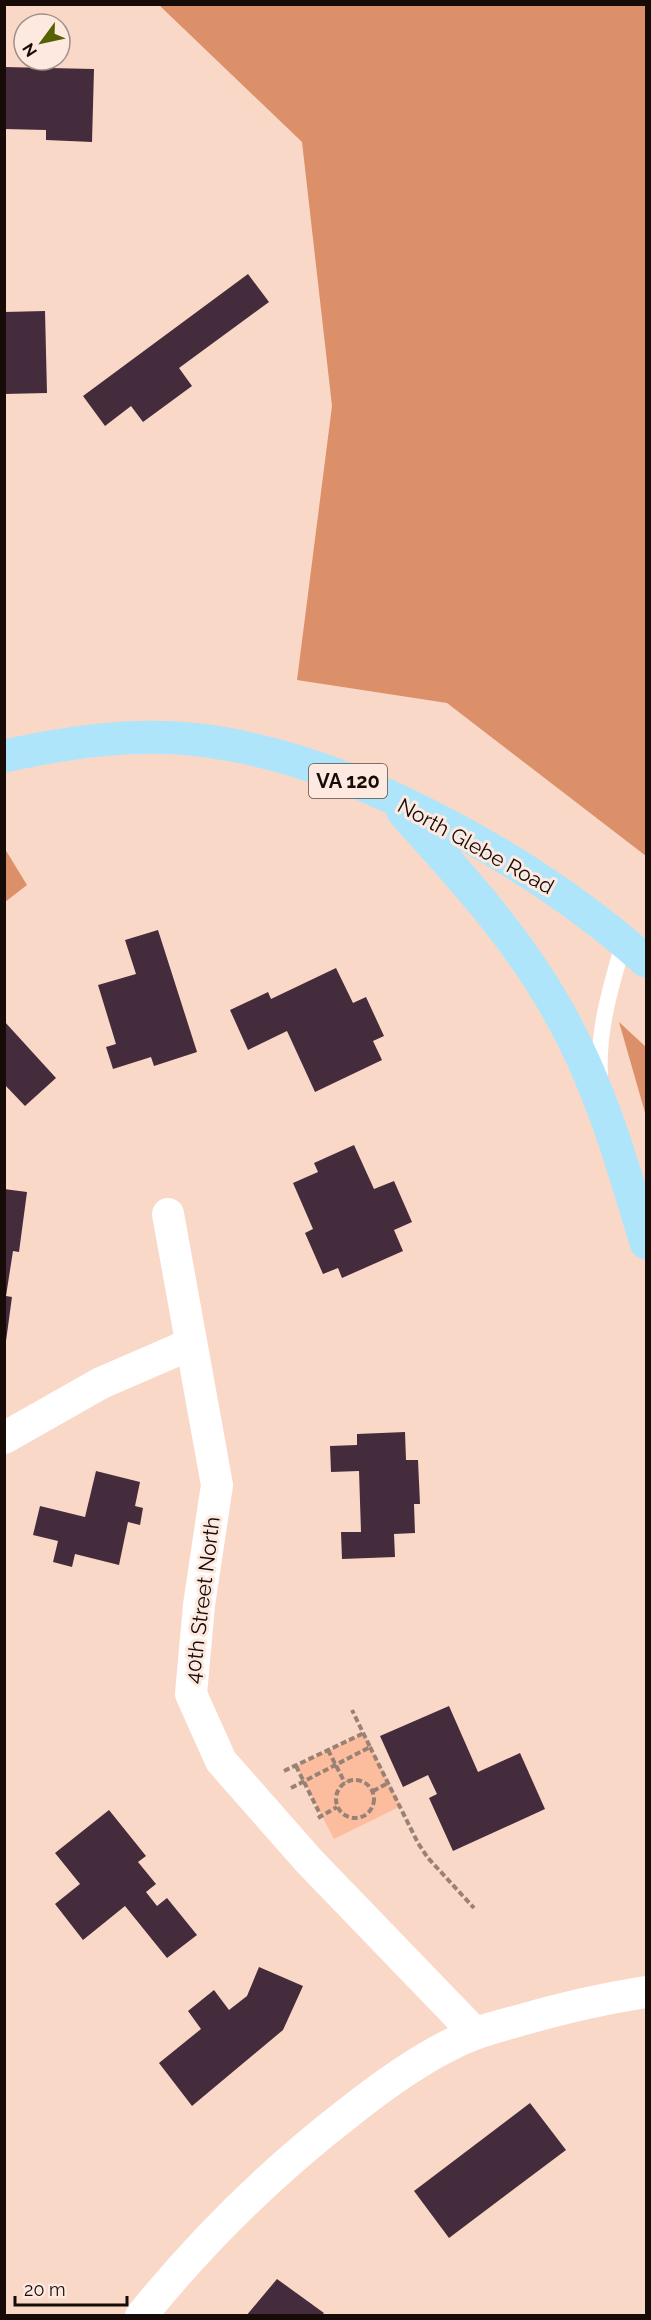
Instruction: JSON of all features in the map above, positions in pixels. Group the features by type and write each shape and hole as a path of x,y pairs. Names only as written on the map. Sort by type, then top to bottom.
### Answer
{"main road":[{"name":"North Glebe Road","path":"4,756 111,738 189,739 279,756 315,768 392,800 464,835 566,897 635,951"},
{"path":"392,800 461,877 513,942 558,1011 601,1100 646,1243"}],"street":[{"name":"40th Street North","path":"168,1214 217,1485 199,1605 191,1694 221,1761 309,1861 475,2033"},
{"path":"4,1438 101,1383 191,1344"},
{"path":"141,2316 201,2244 296,2154 385,2085 433,2054 475,2033 548,2012 646,1992"}],"lane":[{"path":"601,1100 598,1059 601,1027 635,951"}],"path":[{"path":"352,1710 428,1858 474,1908"},
{"path":"284,1772 364,1734"},
{"path":"287,1790 370,1747"},
{"path":"328,1750 345,1783"},
{"path":"296,1766 321,1816"},
{"path":"357,1779 367,1783 373,1791 374,1802 363,1816 353,1818 344,1815 337,1807 335,1797 339,1788 345,1783 357,1779"},
{"path":"373,1791 388,1783"}],"shaded area":[{"path":"159,5 646,5 646,856 447,703 297,680 332,406 302,142"},
{"path":"5,849 27,885 4,902"},
{"path":"619,1022 646,1047 646,1116"},
{"path":"364,1733 401,1806 334,1839 296,1766"}],"building":[{"path":"4,67 12,67 12,72 72,72 72,69 94,69 92,142 46,140 46,130 4,129"},
{"path":"248,274 269,302 179,368 192,386 143,422 131,406 105,426 83,396"},
{"path":"45,311 47,393 4,394 4,312"},
{"path":"158,930 197,1052 154,1066 151,1057 113,1069 106,1047 116,1044 98,985 136,974 125,940"},
{"path":"336,968 353,1003 366,997 384,1036 373,1041 382,1060 315,1092 287,1031 248,1050 230,1010 268,992 271,999"},
{"path":"4,1021 56,1078 25,1106 4,1084"},
{"path":"354,1145 374,1189 394,1181 412,1222 394,1230 403,1251 342,1278 338,1268 323,1274 305,1233 313,1229 293,1183 318,1172 314,1163"},
{"path":"4,1189 27,1192 19,1252 13,1251 6,1296 12,1297 6,1341"},
{"path":"405,1432 406,1460 418,1460 420,1504 414,1504 415,1533 394,1534 395,1557 342,1559 341,1532 361,1532 359,1471 331,1472 330,1446 357,1445 357,1434"},
{"path":"96,1471 140,1482 135,1506 143,1508 140,1525 128,1522 119,1565 75,1554 72,1567 53,1562 58,1541 33,1535 40,1506 85,1517"},
{"path":"449,1706 478,1772 520,1753 545,1809 453,1851 429,1798 437,1794 428,1775 403,1787 380,1736"},
{"path":"109,1810 146,1856 138,1862 156,1884 146,1892 157,1906 167,1898 197,1935 167,1958 125,1906 83,1940 55,1904 80,1884 55,1853"},
{"path":"259,1967 303,1986 283,2030 192,2106 159,2063 201,2029 188,2011 214,1990 229,2010 247,1996"},
{"path":"530,2103 566,2150 449,2238 414,2191"},
{"path":"277,2279 324,2313 321,2316 246,2316"}]}
